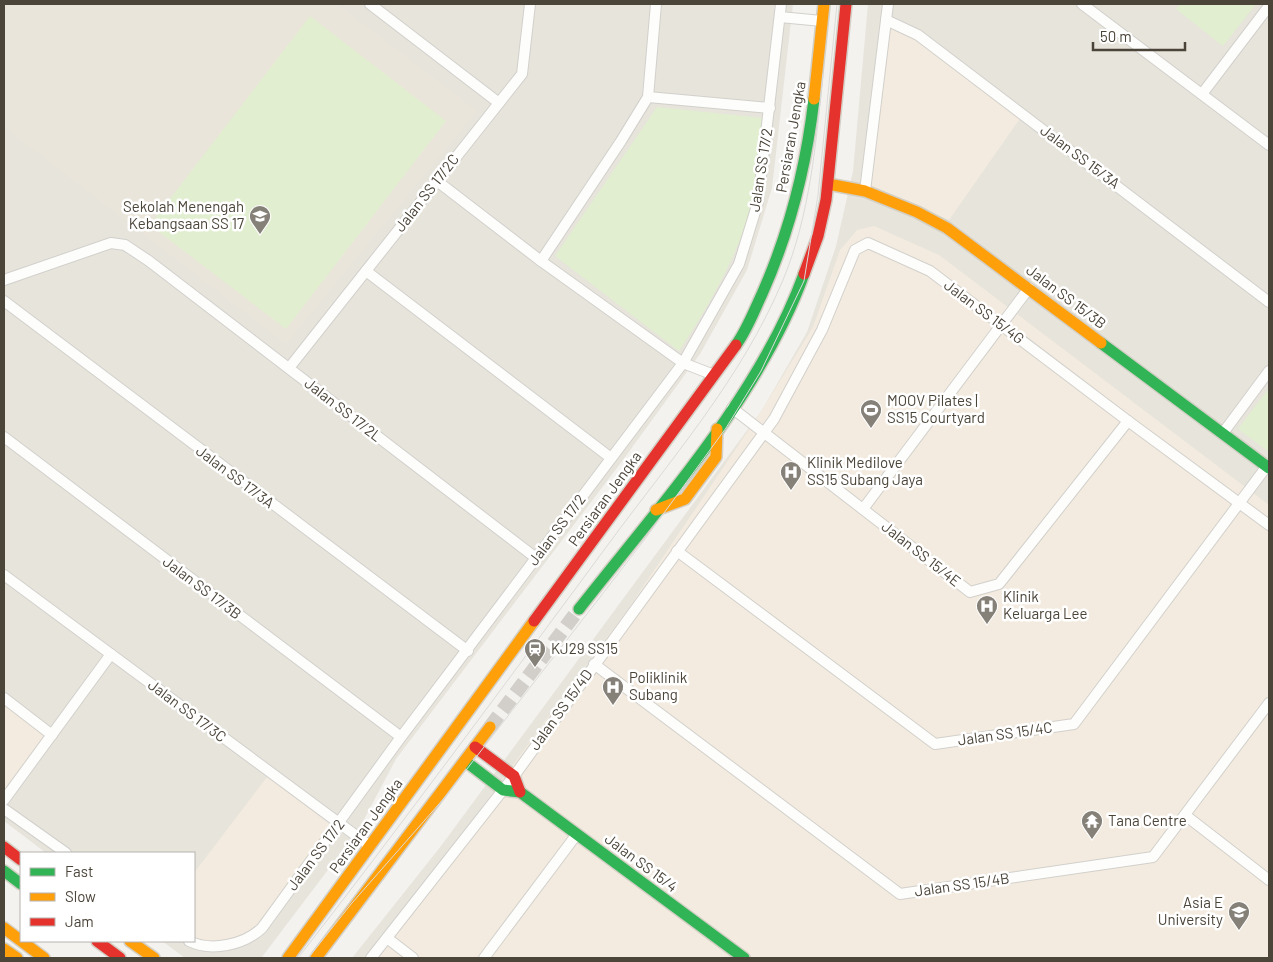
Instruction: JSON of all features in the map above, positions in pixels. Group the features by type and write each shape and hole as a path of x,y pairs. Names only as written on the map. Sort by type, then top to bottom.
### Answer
{"main road":[{"name":"Persiaran Jengka","path":"288,958 741,338 763,292 788,229 804,164 818,70 824,4"},
{"path":"579,609 732,408 779,329 800,284 818,235 828,184 846,4"},
{"name":"Jalan SS 15/3B","path":"828,184 865,191 917,212 947,228 1268,467"},
{"path":"655,510 685,499 716,457 717,428"},
{"path":"316,958 490,727"},
{"path":"475,747 514,776 520,792"},
{"path":"465,761 503,790"},
{"name":"Jalan SS 15/4","path":"503,790 520,792 744,958"},
{"path":"4,847 20,859"},
{"path":"4,871 20,883"},
{"path":"4,928 20,940"},
{"path":"23,942 44,958"},
{"path":"98,942 120,958"},
{"path":"131,942 154,958"},
{"path":"4,949 16,958"}],"street":[{"path":"370,4 499,103"},
{"name":"Jalan SS 17/2C","path":"289,368 522,74 530,4"},
{"path":"541,261 622,141 648,97 656,4"},
{"name":"Jalan SS 17/2","path":"192,942 206,947 223,946 254,935 340,824 401,737 468,651 683,364 739,264 758,202 781,4"},
{"path":"865,191 888,4"},
{"path":"1082,4 1269,145"},
{"path":"1202,94 1269,6"},
{"path":"780,16 822,21"},
{"name":"Jalan SS 15/3A","path":"886,20 918,35 1269,302"},
{"path":"648,97 770,108"},
{"path":"437,181 541,261 683,364 714,375"},
{"name":"Jalan SS 17/2L","path":"4,280 111,243 125,244 536,558"},
{"name":"Jalan SS 15/4G","path":"764,433 822,330 855,250 860,246 868,244 930,271 1269,525"},
{"path":"366,271 611,458"},
{"path":"863,509 1028,288"},
{"name":"Jalan SS 17/3A","path":"4,301 468,651"},
{"path":"1223,433 1269,371"},
{"name":"Jalan SS 15/4E","path":"732,408 970,592 999,584 1128,421"},
{"name":"Jalan SS 15/4D","path":"371,958 514,776 764,433"},
{"name":"Jalan SS 17/3B","path":"4,437 401,737"},
{"name":"Jalan SS 15/4C","path":"677,551 935,744 1074,724 1268,467"},
{"name":"Jalan SS 17/3C","path":"4,575 370,846"},
{"path":"4,800 111,654"},
{"name":"Jalan SS 15/4B","path":"594,664 900,894 1153,857 1269,703"},
{"path":"4,698 52,735"},
{"path":"4,809 65,852"},
{"path":"1185,815 1269,880"},
{"path":"484,958 577,834"},
{"path":"387,938 413,958"}],"shaded area":[{"path":"4,4 793,4 772,188 747,270 700,354 623,460 396,759 359,829 262,957 185,958 163,942 195,942 195,852 45,852 4,821"},
{"name":"Sekolah Menengah Kebangsaan SS 17","path":"4,4 337,4 477,111 286,344 4,127"},
{"path":"868,4 1269,4 1269,958 352,958 441,846 762,410 807,332 836,246 853,171"},
{"path":"891,26 915,37 1021,117 949,220 870,185"},
{"path":"874,226 939,255 1269,505 1269,958 371,958 630,606 762,410 813,327 840,250 857,230"},
{"path":"4,703 45,735 4,790"},
{"path":"267,777 331,825 250,933 222,941 206,942 195,938 195,872"}],"green space":[{"path":"1180,4 1256,4 1223,46 1176,9"},
{"path":"310,16 446,121 286,329 150,225"},
{"path":"657,107 762,118 758,176 749,216 723,276 679,351 555,256"},
{"path":"1269,388 1269,452 1238,429"}],"tunnel":[{"path":"490,727 579,609"}],"tram line":[{"path":"308,958 352,903 446,796 645,539 726,428 761,371 804,281 818,195 837,4"},
{"path":"298,958 415,805 703,418 747,352 783,280 800,230 818,126 823,74"}],"traffic: fast":[{"path":"736,345 747,327 762,294 789,223 806,150 814,99"},
{"path":"579,609 673,491 734,407 761,364 785,319 804,274"},
{"path":"1101,343 1269,468"},
{"path":"465,761 503,790 520,792 744,958"},
{"path":"4,871 20,883"}],"traffic: slow":[{"path":"814,99 824,4"},
{"path":"828,184 865,191 917,212 947,228 1101,343"},
{"path":"656,510 685,499 716,457 717,429"},
{"path":"288,958 534,621"},
{"path":"316,958 490,727"},
{"path":"4,928 20,940"},
{"path":"23,942 44,958"},
{"path":"131,942 154,958"},
{"path":"4,949 17,958"}],"traffic: jam":[{"path":"804,274 818,236 826,200 846,4"},
{"path":"534,621 736,345"},
{"path":"475,747 514,776 520,792"},
{"path":"4,847 20,859"},
{"path":"98,942 120,958"}],"place":[{"name":"Sekolah Menengah Kebangsaan SS 17","path":"260,235"},
{"name":"MOOV Pilates | SS15 Courtyard","path":"871,429"},
{"name":"Klinik Medilove SS15 Subang Jaya","path":"791,491"},
{"name":"Klinik Keluarga Lee","path":"987,625"},
{"name":"KJ29 SS15","path":"535,668"},
{"name":"Poliklinik Subang","path":"613,706"},
{"name":"Tana Centre","path":"1092,840"},
{"name":"Asia E University","path":"1239,931"}]}
